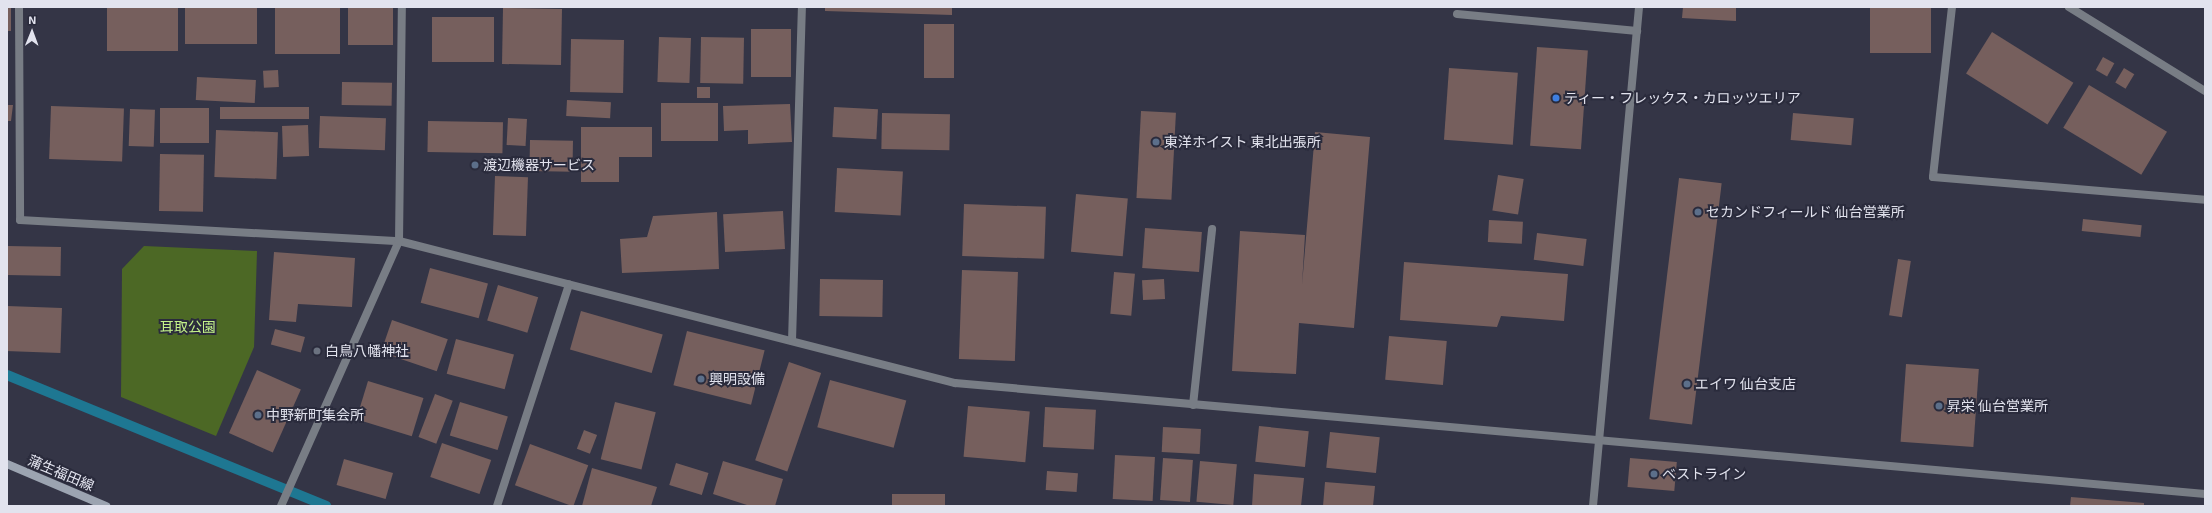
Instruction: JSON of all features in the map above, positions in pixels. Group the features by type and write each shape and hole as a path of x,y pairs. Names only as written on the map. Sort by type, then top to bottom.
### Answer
{"main road":[{"name":"蒲生福田線","path":"7,464 106,506"}],"street":[{"path":"19,7 20,220 398,241 955,383 2205,494"},
{"path":"281,506 398,241 402,7"},
{"path":"792,342 802,7"},
{"path":"1593,506 1640,7"},
{"path":"1952,7 1933,177 2205,200"},
{"path":"2069,7 2205,91"},
{"path":"1457,14 1637,31"},
{"path":"1193,405 1212,228"},
{"path":"497,506 569,284"}],"green space":[{"name":"耳取公園","path":"144,246 257,251 254,347 216,436 121,397 122,269"}],"building":[{"path":"7,7 11,7 11,31 7,31"},
{"path":"107,7 178,7 178,51 107,51"},
{"path":"185,7 257,7 257,44 185,44"},
{"path":"275,7 340,7 340,54 275,54"},
{"path":"348,7 393,7 393,45 348,45"},
{"path":"825,7 952,7 952,15 825,11"},
{"path":"1683,7 1736,7 1736,21 1682,18"},
{"path":"1870,7 1931,7 1931,53 1870,53"},
{"path":"503,8 562,9 561,65 502,64"},
{"path":"432,17 494,17 494,62 432,62"},
{"path":"924,24 954,24 954,78 924,78"},
{"path":"751,29 791,29 791,77 751,77"},
{"path":"1992,32 2073,83 2047,124 1966,74"},
{"path":"659,37 691,38 689,83 657,82"},
{"path":"701,37 744,38 743,84 700,83"},
{"path":"571,39 624,40 623,93 570,92"},
{"path":"1537,47 1588,51 1581,149 1530,146"},
{"path":"2103,57 2114,63 2107,76 2096,70"},
{"path":"1449,68 1518,73 1513,145 1444,140"},
{"path":"2124,68 2134,74 2126,89 2115,83"},
{"path":"278,70 279,87 264,88 263,71"},
{"path":"197,77 256,80 255,103 196,100"},
{"path":"342,82 392,83 392,106 342,105"},
{"path":"2089,85 2167,132 2141,175 2063,128"},
{"path":"697,87 710,87 710,98 697,98"},
{"path":"567,100 611,102 610,118 566,116"},
{"path":"661,103 718,103 718,141 661,141"},
{"path":"790,104 792,142 748,144 748,130 724,131 723,106"},
{"path":"7,105 13,105 11,121 7,121"},
{"path":"51,106 124,109 122,162 49,159"},
{"path":"220,107 309,107 309,119 220,119"},
{"path":"834,107 878,109 876,139 832,137"},
{"path":"160,108 209,108 209,143 160,143"},
{"path":"130,109 155,110 154,147 129,146"},
{"path":"1141,111 1176,113 1171,200 1136,198"},
{"path":"882,113 950,114 949,150 881,149"},
{"path":"1793,113 1854,118 1851,145 1791,140"},
{"path":"320,116 386,118 385,150 319,148"},
{"path":"508,118 527,119 526,146 507,145"},
{"path":"428,121 503,122 502,153 427,152"},
{"path":"308,125 309,156 283,157 282,126"},
{"path":"581,127 652,127 652,157 619,157 619,182 581,182"},
{"path":"216,130 278,132 276,179 214,177"},
{"path":"1315,132 1370,137 1354,328 1299,323 1296,374 1232,371 1240,231 1305,235 1302,285"},
{"path":"530,140 573,141 572,172 529,171"},
{"path":"160,154 204,155 203,212 159,211"},
{"path":"837,168 903,171 901,215 835,212"},
{"path":"1498,175 1524,179 1518,215 1492,211"},
{"path":"495,176 528,177 526,236 493,235"},
{"path":"1679,178 1722,183 1692,424 1649,419"},
{"path":"1076,194 1128,199 1123,256 1071,252"},
{"path":"964,204 1046,207 1044,259 962,256"},
{"path":"783,211 785,249 725,252 723,214"},
{"path":"717,212 719,269 622,273 620,239 647,237 653,216"},
{"path":"2083,219 2142,225 2140,237 2082,231"},
{"path":"1489,220 1523,222 1522,244 1488,242"},
{"path":"1145,228 1202,232 1199,272 1142,268"},
{"path":"1537,233 1587,239 1583,266 1534,260"},
{"path":"7,246 61,247 60,276 7,275"},
{"path":"274,252 355,258 352,307 298,304 296,322 269,320"},
{"path":"1898,259 1911,261 1902,317 1889,315"},
{"path":"1404,262 1568,274 1564,321 1501,316 1497,327 1400,320"},
{"path":"430,268 488,284 479,318 421,303"},
{"path":"962,270 1018,272 1015,361 959,359"},
{"path":"1114,272 1135,274 1131,316 1110,314"},
{"path":"820,279 883,280 882,317 819,316"},
{"path":"1164,279 1165,299 1143,300 1142,280"},
{"path":"498,285 538,297 527,333 487,320"},
{"path":"7,306 62,308 60,353 7,351"},
{"path":"581,311 663,334 652,373 570,349"},
{"path":"392,320 448,339 437,371 381,352"},
{"path":"275,329 305,337 301,352 271,344"},
{"path":"687,331 765,350 751,405 673,385"},
{"path":"1389,336 1447,341 1443,385 1385,380"},
{"path":"456,339 514,355 505,389 447,374"},
{"path":"789,362 821,373 787,471 755,460"},
{"path":"1906,364 1979,369 1973,447 1901,442"},
{"path":"257,370 301,390 273,453 229,433"},
{"path":"830,380 906,400 894,448 817,427"},
{"path":"368,381 423,398 412,436 356,419"},
{"path":"435,394 453,401 436,444 419,437"},
{"path":"460,402 508,417 498,450 450,435"},
{"path":"615,402 656,412 641,469 601,459"},
{"path":"968,406 1030,411 1025,462 964,457"},
{"path":"1045,407 1096,410 1094,450 1043,447"},
{"path":"1259,426 1309,431 1305,467 1255,462"},
{"path":"1163,427 1201,429 1200,454 1162,452"},
{"path":"584,430 597,435 590,454 577,449"},
{"path":"1330,432 1380,437 1376,473 1326,468"},
{"path":"442,443 491,460 479,494 430,477"},
{"path":"530,444 588,465 573,506 515,485"},
{"path":"1115,455 1155,457 1153,501 1113,499"},
{"path":"1163,458 1193,460 1190,502 1160,500"},
{"path":"1630,458 1677,462 1674,491 1627,487"},
{"path":"344,459 393,473 386,499 337,485"},
{"path":"723,461 783,479 775,506 750,506 713,494"},
{"path":"1200,461 1237,464 1233,505 1196,502"},
{"path":"676,463 709,473 702,495 669,485"},
{"path":"592,468 657,487 651,506 582,506"},
{"path":"1047,471 1078,473 1077,492 1046,490"},
{"path":"1254,474 1304,478 1301,506 1252,506"},
{"path":"1325,482 1375,486 1373,506 1323,506"},
{"path":"892,494 945,494 945,506 892,506"},
{"path":"2071,497 2144,503 2144,506 2070,506"}],"waterway":[{"path":"7,375 326,506"}],"place":[{"name":"ティー・フレックス・カロッツエリア","path":"1556,98"},
{"name":"東洋ホイスト 東北出張所","path":"1156,142"},
{"name":"渡辺機器サービス","path":"475,165"},
{"name":"セカンドフィールド 仙台営業所","path":"1698,212"},
{"name":"白鳥八幡神社","path":"317,351"},
{"name":"興明設備","path":"701,379"},
{"name":"エイワ 仙台支店","path":"1687,384"},
{"name":"昇栄 仙台営業所","path":"1939,406"},
{"name":"中野新町集会所","path":"258,415"},
{"name":"ベストライン","path":"1654,474"}]}
